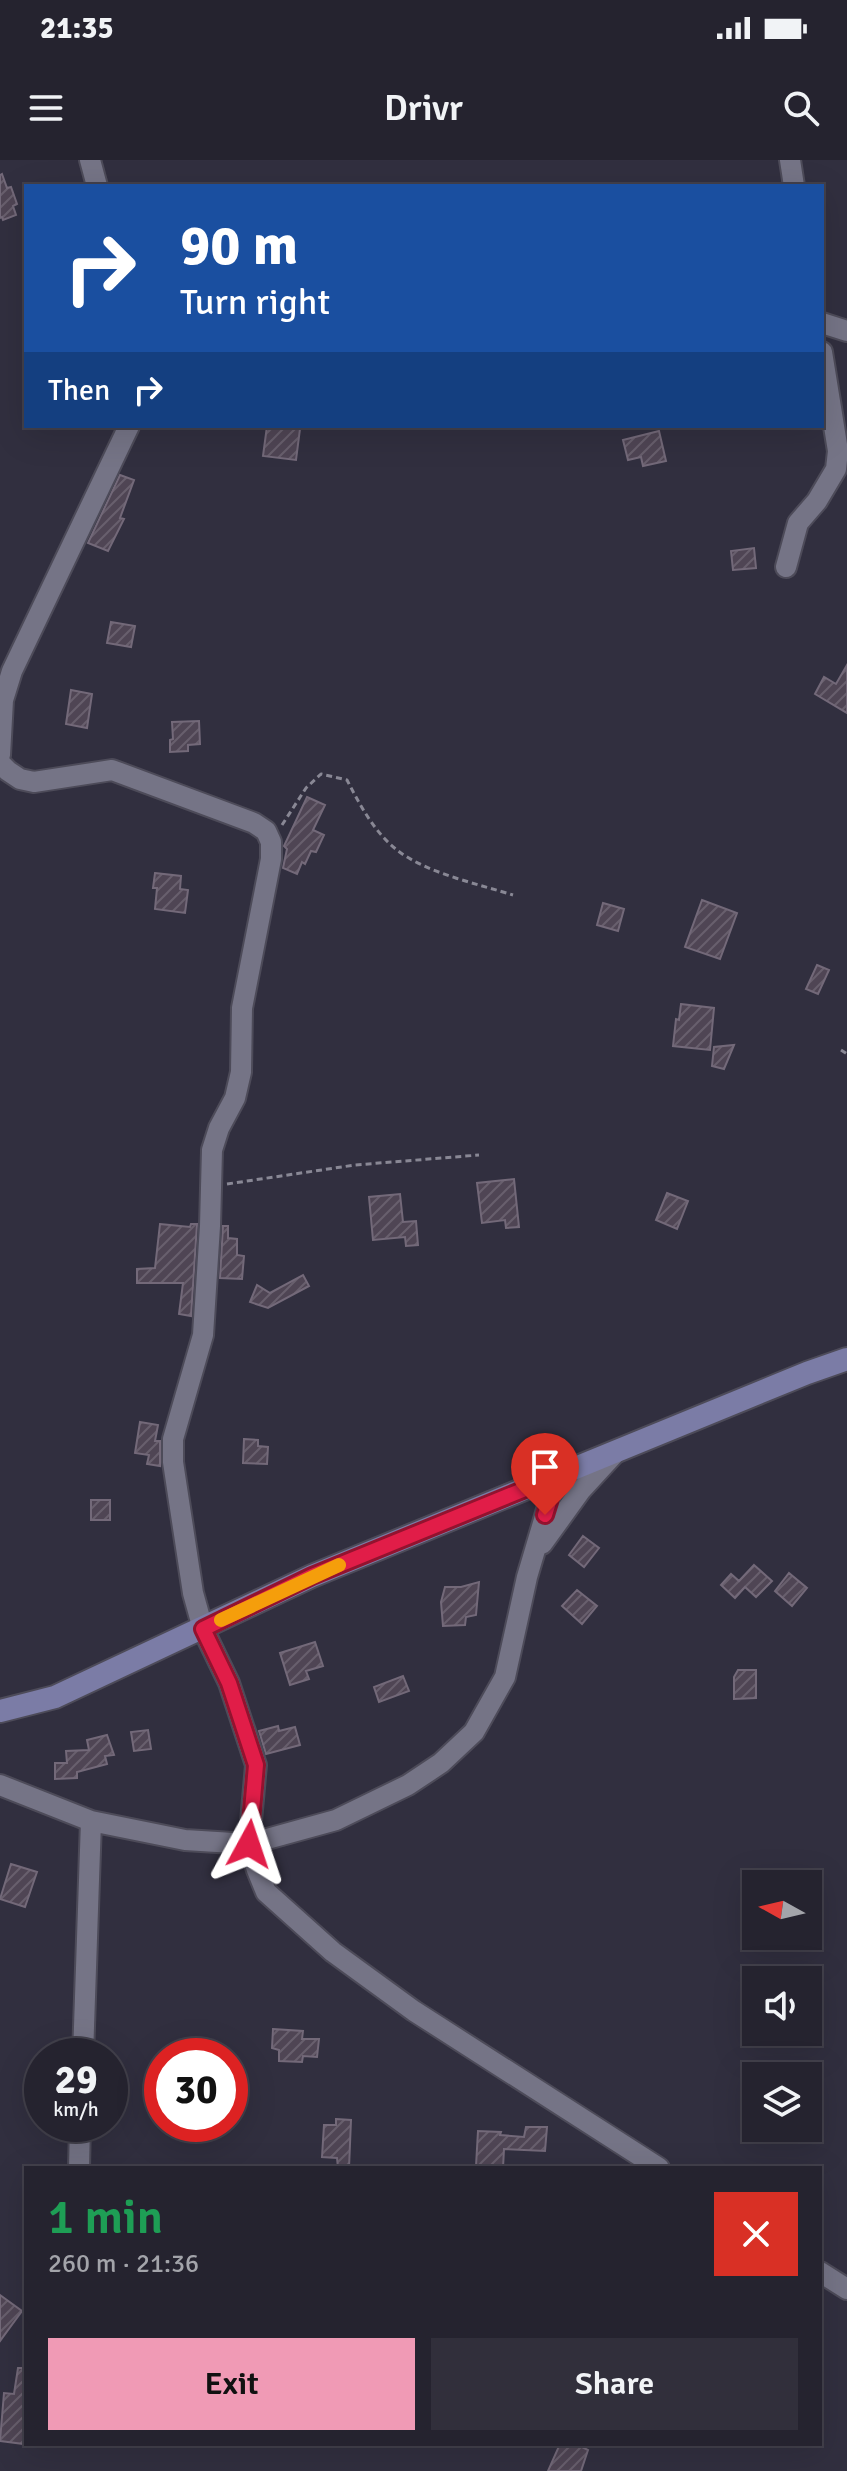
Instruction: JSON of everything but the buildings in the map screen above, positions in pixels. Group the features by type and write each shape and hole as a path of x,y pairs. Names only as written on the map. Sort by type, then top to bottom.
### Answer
{"main road":[{"path":"0,1711 55,1697 312,1576 847,1359"}],"street":[{"path":"90,160 96,184"},
{"path":"790,160 794,184"},
{"path":"824,324 847,331"},
{"path":"786,567 798,523 817,501 836,469 838,451 824,364"},
{"path":"0,755 3,700 12,671 128,428"},
{"path":"0,763 20,779 34,782 112,770 254,823 266,831 271,842 264,905 242,1008 241,1072 235,1098 219,1128 212,1150 203,1335 173,1439 179,1512 193,1593 203,1629 229,1683 256,1765 249,1844 266,1892 333,1952 414,2011 656,2166"},
{"path":"527,1577 546,1537 581,1490 615,1453"},
{"path":"0,1785 91,1821 185,1840 249,1844 336,1820 408,1785 441,1763 474,1732 505,1677 527,1577 557,1476"},
{"path":"84,2038 91,1821"},
{"path":"79,2166 80,2142"},
{"path":"822,2273 847,2289"}],"path":[{"path":"271,842 306,788 321,774 347,780 366,816 398,850 437,871 513,895"},
{"path":"841,1050 847,1054"},
{"path":"212,1187 355,1165 479,1155"}],"slow traffic":[{"path":"221,1620 339,1565"}],"route":[{"path":"249,1844 256,1765 229,1683 203,1629 312,1576 557,1476 545,1515"}]}
